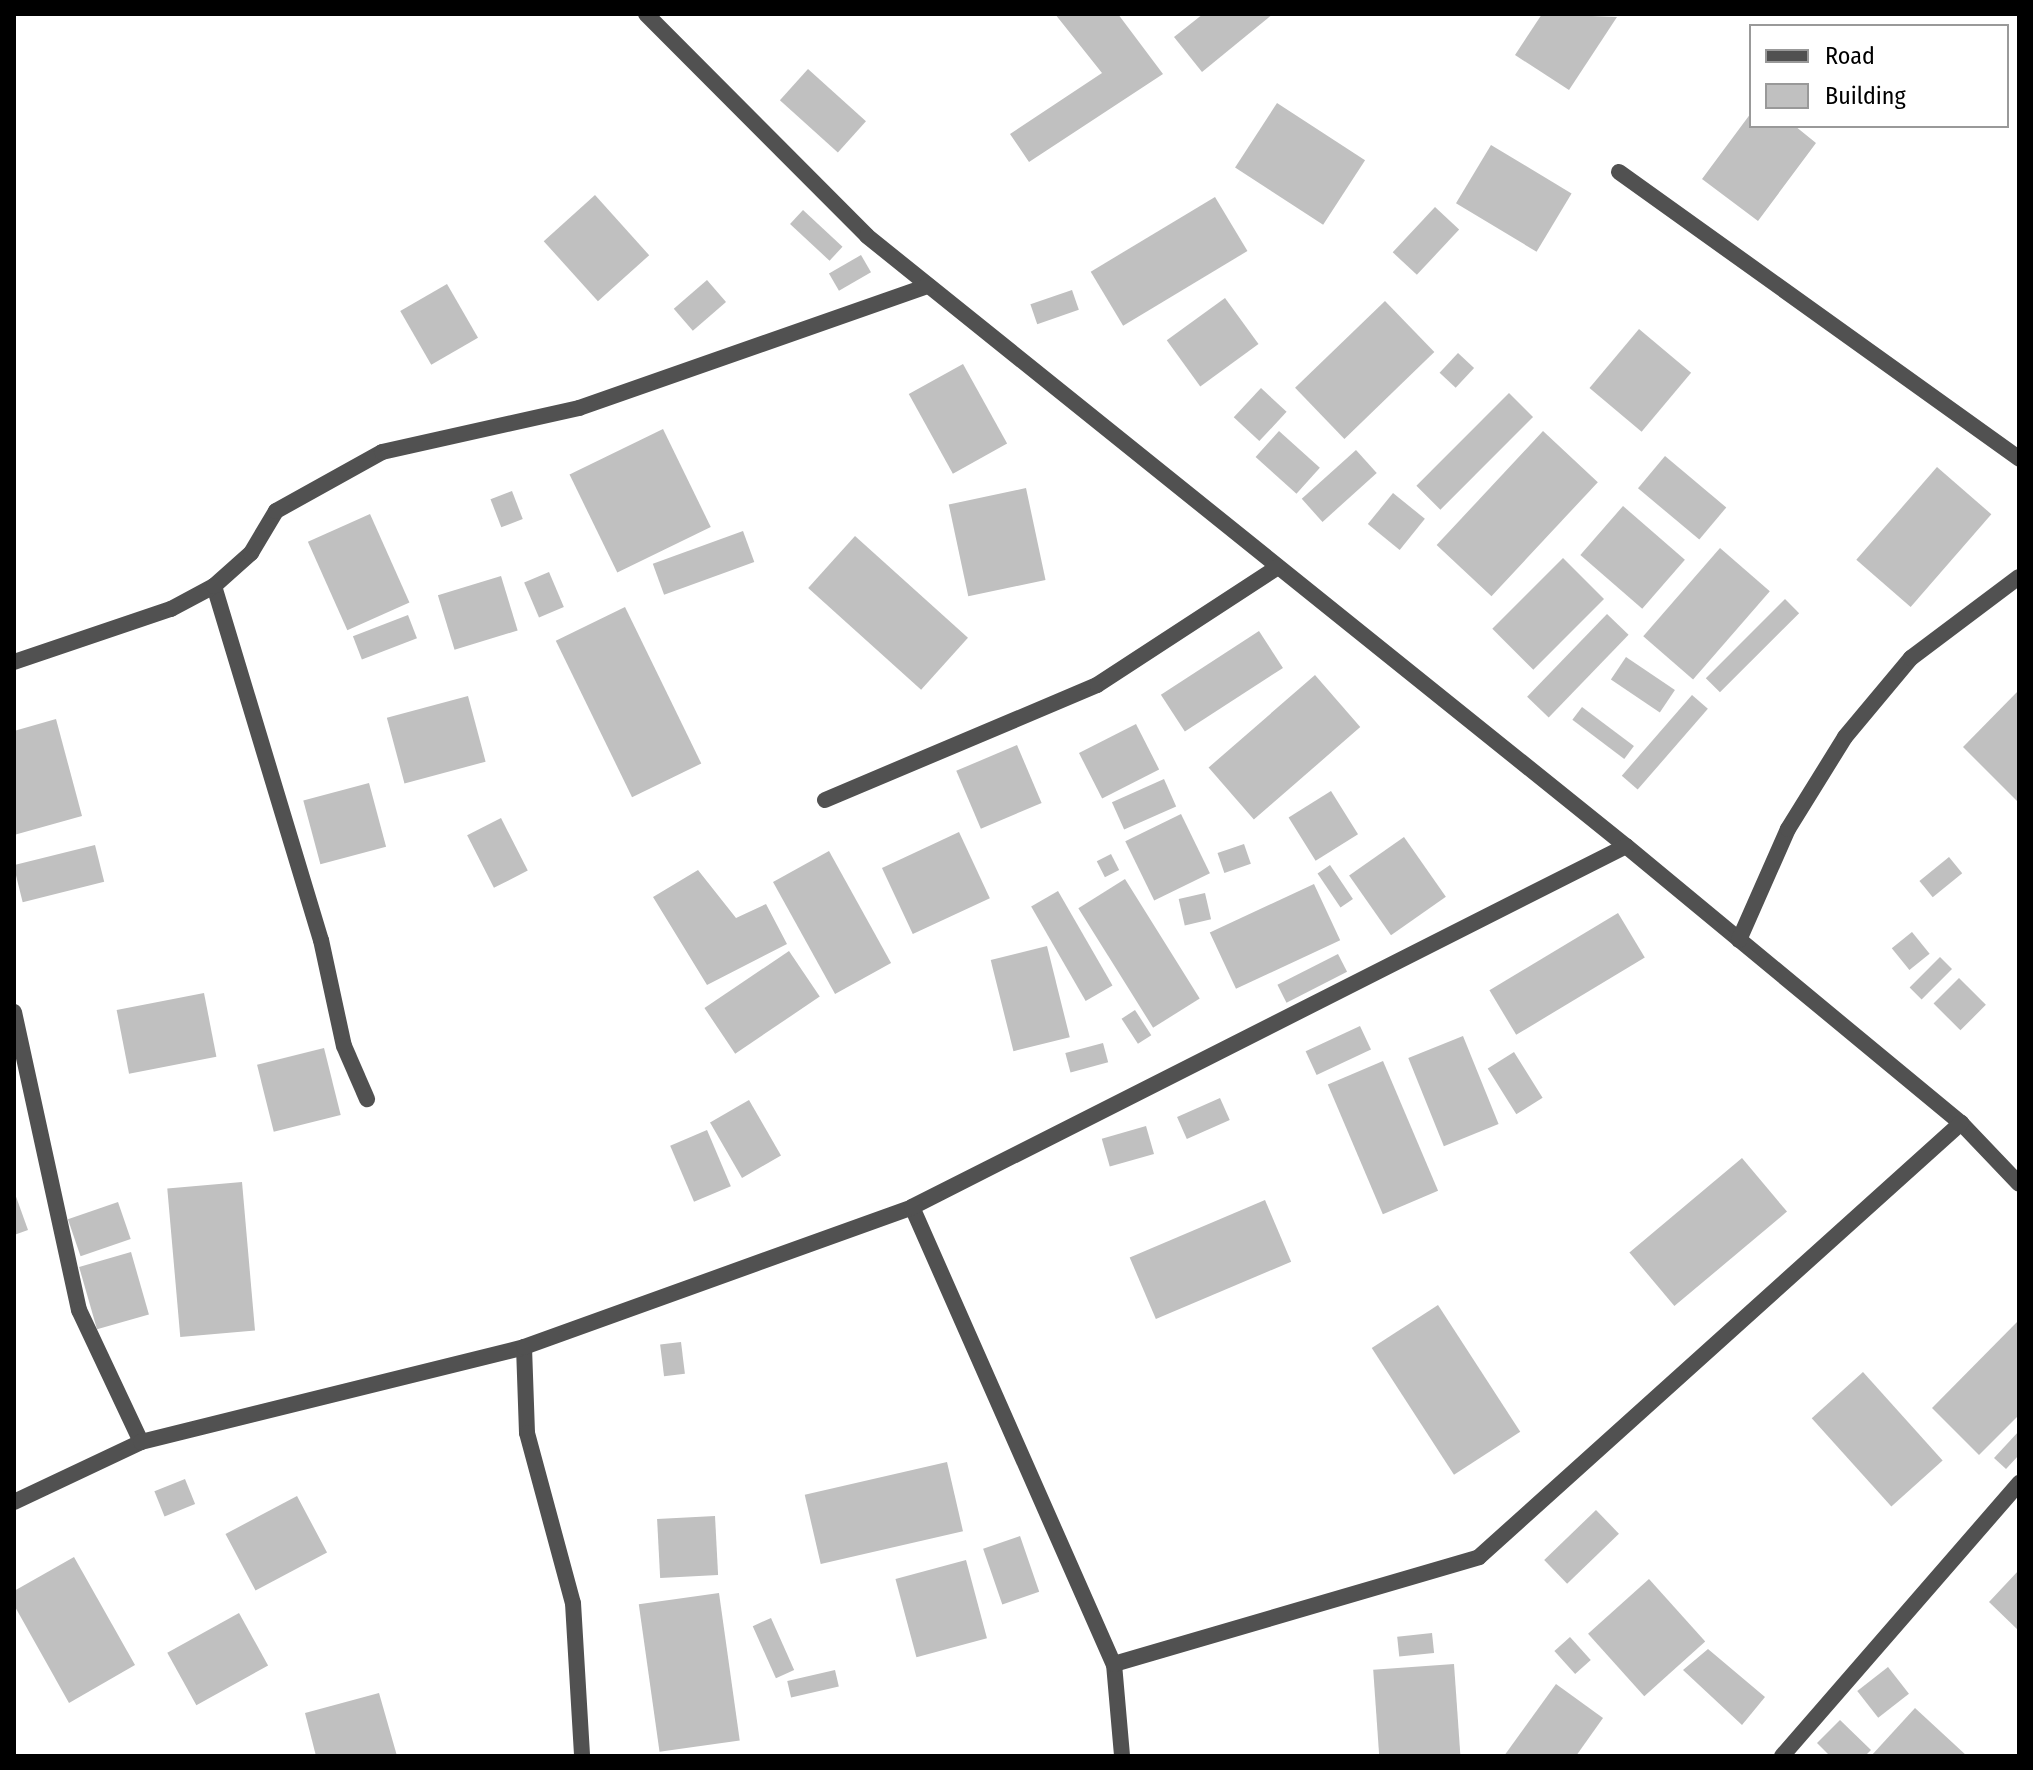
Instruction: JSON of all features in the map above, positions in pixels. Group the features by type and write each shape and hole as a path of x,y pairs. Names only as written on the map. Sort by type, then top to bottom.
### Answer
{"street":[{"path":"646,14 867,236 1626,846 1961,1123 2019,1184"},
{"path":"1619,172 2019,458"},
{"path":"14,662 171,609 214,586 251,553 276,511 382,452 579,408 928,286"},
{"path":"825,800 1097,685 1278,567"},
{"path":"1739,940 1788,829 1845,737 1911,658 2019,577"},
{"path":"214,586 321,940 344,1046 367,1099"},
{"path":"14,1502 141,1442 524,1347 912,1207 1626,846"},
{"path":"14,1012 79,1310 141,1442"},
{"path":"1114,1664 1479,1557 1961,1123"},
{"path":"912,1207 1114,1664 1122,1756"},
{"path":"524,1347 527,1433 573,1603 582,1756"},
{"path":"1782,1756 2019,1483"}],"building":[{"path":"1055,14 1118,14 1163,74 1029,162 1010,134 1102,73"},
{"path":"1203,14 1273,14 1202,72 1174,37"},
{"path":"1542,14 1617,17 1569,90 1515,55"},
{"path":"808,69 866,121 838,152 780,100"},
{"path":"1277,103 1365,160 1323,225 1235,168"},
{"path":"1749,116 1749,128 1797,128 1816,143 1758,221 1702,179"},
{"path":"1491,145 1572,193 1537,252 1456,203"},
{"path":"595,195 649,255 598,301 544,241"},
{"path":"1215,197 1247,251 1123,326 1091,272"},
{"path":"1435,207 1459,230 1417,275 1393,252"},
{"path":"803,210 842,247 830,261 790,224"},
{"path":"861,255 871,272 839,291 829,274"},
{"path":"707,280 726,302 693,331 674,309"},
{"path":"447,284 478,338 431,365 400,311"},
{"path":"1072,290 1079,310 1037,324 1030,304"},
{"path":"1225,298 1259,344 1200,386 1167,340"},
{"path":"1385,301 1434,352 1344,439 1295,388"},
{"path":"1639,329 1691,373 1642,432 1590,388"},
{"path":"1458,353 1474,368 1456,388 1440,373"},
{"path":"963,364 1007,444 953,474 909,394"},
{"path":"1261,388 1287,412 1259,441 1234,417"},
{"path":"1509,393 1533,417 1440,510 1416,486"},
{"path":"663,429 711,527 617,573 570,475"},
{"path":"1279,431 1320,468 1296,494 1256,457"},
{"path":"1543,431 1598,482 1491,596 1437,545"},
{"path":"1356,450 1377,473 1322,522 1302,499"},
{"path":"1665,456 1726,507 1699,540 1638,488"},
{"path":"1937,467 1991,514 1911,607 1856,560"},
{"path":"1026,488 1046,580 968,596 949,504"},
{"path":"512,491 523,519 501,527 491,499"},
{"path":"1393,493 1425,519 1400,550 1368,524"},
{"path":"1623,506 1685,560 1642,609 1580,555"},
{"path":"370,514 409,603 347,630 308,542"},
{"path":"743,531 754,562 664,595 653,564"},
{"path":"855,536 968,638 921,690 808,588"},
{"path":"1720,548 1770,591 1693,680 1643,636"},
{"path":"1563,558 1604,599 1533,670 1492,629"},
{"path":"549,572 564,607 539,618 524,583"},
{"path":"501,576 518,631 455,650 438,595"},
{"path":"1785,599 1799,613 1720,692 1706,678"},
{"path":"625,607 701,763 632,797 556,641"},
{"path":"1607,614 1629,635 1549,718 1527,697"},
{"path":"408,615 417,638 362,659 353,636"},
{"path":"1259,631 1283,668 1185,732 1161,695"},
{"path":"1626,657 1675,690 1660,712 1611,679"},
{"path":"1315,675 1360,727 1254,820 1209,768"},
{"path":"2019,690 2019,803 1963,747"},
{"path":"1692,695 1708,709 1638,790 1622,776"},
{"path":"468,696 486,762 404,783 387,718"},
{"path":"1582,707 1634,746 1624,759 1572,720"},
{"path":"56,719 82,816 14,835 14,731"},
{"path":"1136,724 1159,769 1102,798 1079,753"},
{"path":"1017,745 1042,803 981,829 956,771"},
{"path":"1164,779 1176,806 1124,830 1112,802"},
{"path":"369,783 386,847 320,864 303,801"},
{"path":"1331,791 1358,834 1316,861 1289,817"},
{"path":"1181,814 1210,873 1154,900 1125,841"},
{"path":"501,818 528,871 494,888 467,835"},
{"path":"959,832 990,898 913,934 882,868"},
{"path":"1404,837 1446,897 1391,935 1349,875"},
{"path":"1244,844 1251,864 1224,873 1218,853"},
{"path":"95,845 104,882 23,902 14,865"},
{"path":"829,851 891,963 835,994 773,882"},
{"path":"1111,854 1119,870 1105,877 1097,861"},
{"path":"1949,857 1962,873 1933,897 1919,881"},
{"path":"1330,865 1353,899 1340,907 1318,873"},
{"path":"698,870 736,918 766,904 787,944 707,985 653,897"},
{"path":"1125,879 1200,999 1153,1028 1078,908"},
{"path":"1314,884 1340,940 1236,989 1210,933"},
{"path":"1058,891 1112,985 1086,1001 1031,907"},
{"path":"1205,893 1211,919 1185,925 1179,899"},
{"path":"1618,913 1645,958 1516,1035 1489,990"},
{"path":"1912,932 1930,954 1909,970 1892,948"},
{"path":"1047,946 1070,1037 1013,1051 991,960"},
{"path":"789,951 820,997 735,1054 704,1008"},
{"path":"1338,954 1347,972 1286,1003 1277,985"},
{"path":"1940,957 1952,969 1922,999 1910,987"},
{"path":"1959,978 1986,1005 1960,1030 1934,1003"},
{"path":"204,993 216,1057 129,1074 117,1010"},
{"path":"1135,1010 1151,1035 1138,1044 1122,1019"},
{"path":"1360,1026 1371,1050 1317,1075 1306,1051"},
{"path":"1463,1036 1499,1124 1444,1146 1408,1058"},
{"path":"1103,1043 1108,1062 1071,1072 1065,1053"},
{"path":"324,1048 341,1115 274,1132 257,1065"},
{"path":"1514,1052 1543,1098 1516,1114 1488,1068"},
{"path":"1383,1061 1438,1191 1383,1214 1328,1084"},
{"path":"1220,1098 1230,1120 1187,1139 1177,1117"},
{"path":"749,1100 781,1155 742,1178 710,1122"},
{"path":"1146,1126 1154,1154 1110,1167 1102,1139"},
{"path":"707,1130 731,1186 694,1202 670,1146"},
{"path":"1742,1158 1787,1212 1674,1306 1629,1252"},
{"path":"242,1182 255,1330 180,1337 167,1189"},
{"path":"14,1191 28,1230 14,1235"},
{"path":"1265,1200 1291,1262 1156,1319 1130,1257"},
{"path":"118,1202 131,1239 81,1256 68,1219"},
{"path":"131,1252 149,1314 97,1329 79,1267"},
{"path":"1438,1305 1520,1432 1454,1475 1372,1348"},
{"path":"2019,1320 2019,1415 1979,1455 1932,1408"},
{"path":"681,1342 685,1374 664,1376 660,1345"},
{"path":"1863,1372 1943,1460 1891,1507 1812,1418"},
{"path":"2019,1431 2019,1455 2006,1469 1994,1458"},
{"path":"947,1462 963,1531 821,1564 805,1495"},
{"path":"185,1479 195,1504 165,1516 154,1491"},
{"path":"297,1496 327,1553 256,1591 225,1534"},
{"path":"1596,1510 1619,1534 1567,1584 1544,1560"},
{"path":"715,1516 718,1575 660,1578 657,1519"},
{"path":"1020,1536 1039,1592 1002,1604 983,1549"},
{"path":"74,1557 135,1665 69,1703 14,1605 14,1591"},
{"path":"966,1560 987,1638 916,1657 895,1579"},
{"path":"2019,1570 2019,1631 1989,1602"},
{"path":"1649,1579 1705,1641 1644,1696 1588,1634"},
{"path":"719,1593 740,1741 660,1752 639,1604"},
{"path":"239,1613 268,1665 196,1705 167,1653"},
{"path":"771,1618 794,1670 776,1678 753,1626"},
{"path":"1432,1633 1434,1653 1399,1657 1397,1637"},
{"path":"1570,1637 1591,1660 1575,1674 1554,1651"},
{"path":"1708,1649 1765,1697 1742,1725 1683,1670"},
{"path":"1454,1664 1460,1756 1379,1756 1373,1670"},
{"path":"1888,1667 1909,1694 1878,1718 1857,1691"},
{"path":"835,1670 839,1687 791,1698 787,1681"},
{"path":"1556,1684 1603,1718 1576,1756 1504,1756"},
{"path":"379,1693 397,1756 316,1756 305,1713"},
{"path":"1915,1708 1967,1756 1871,1756"},
{"path":"1840,1720 1871,1750 1865,1756 1830,1756 1817,1743"}]}
